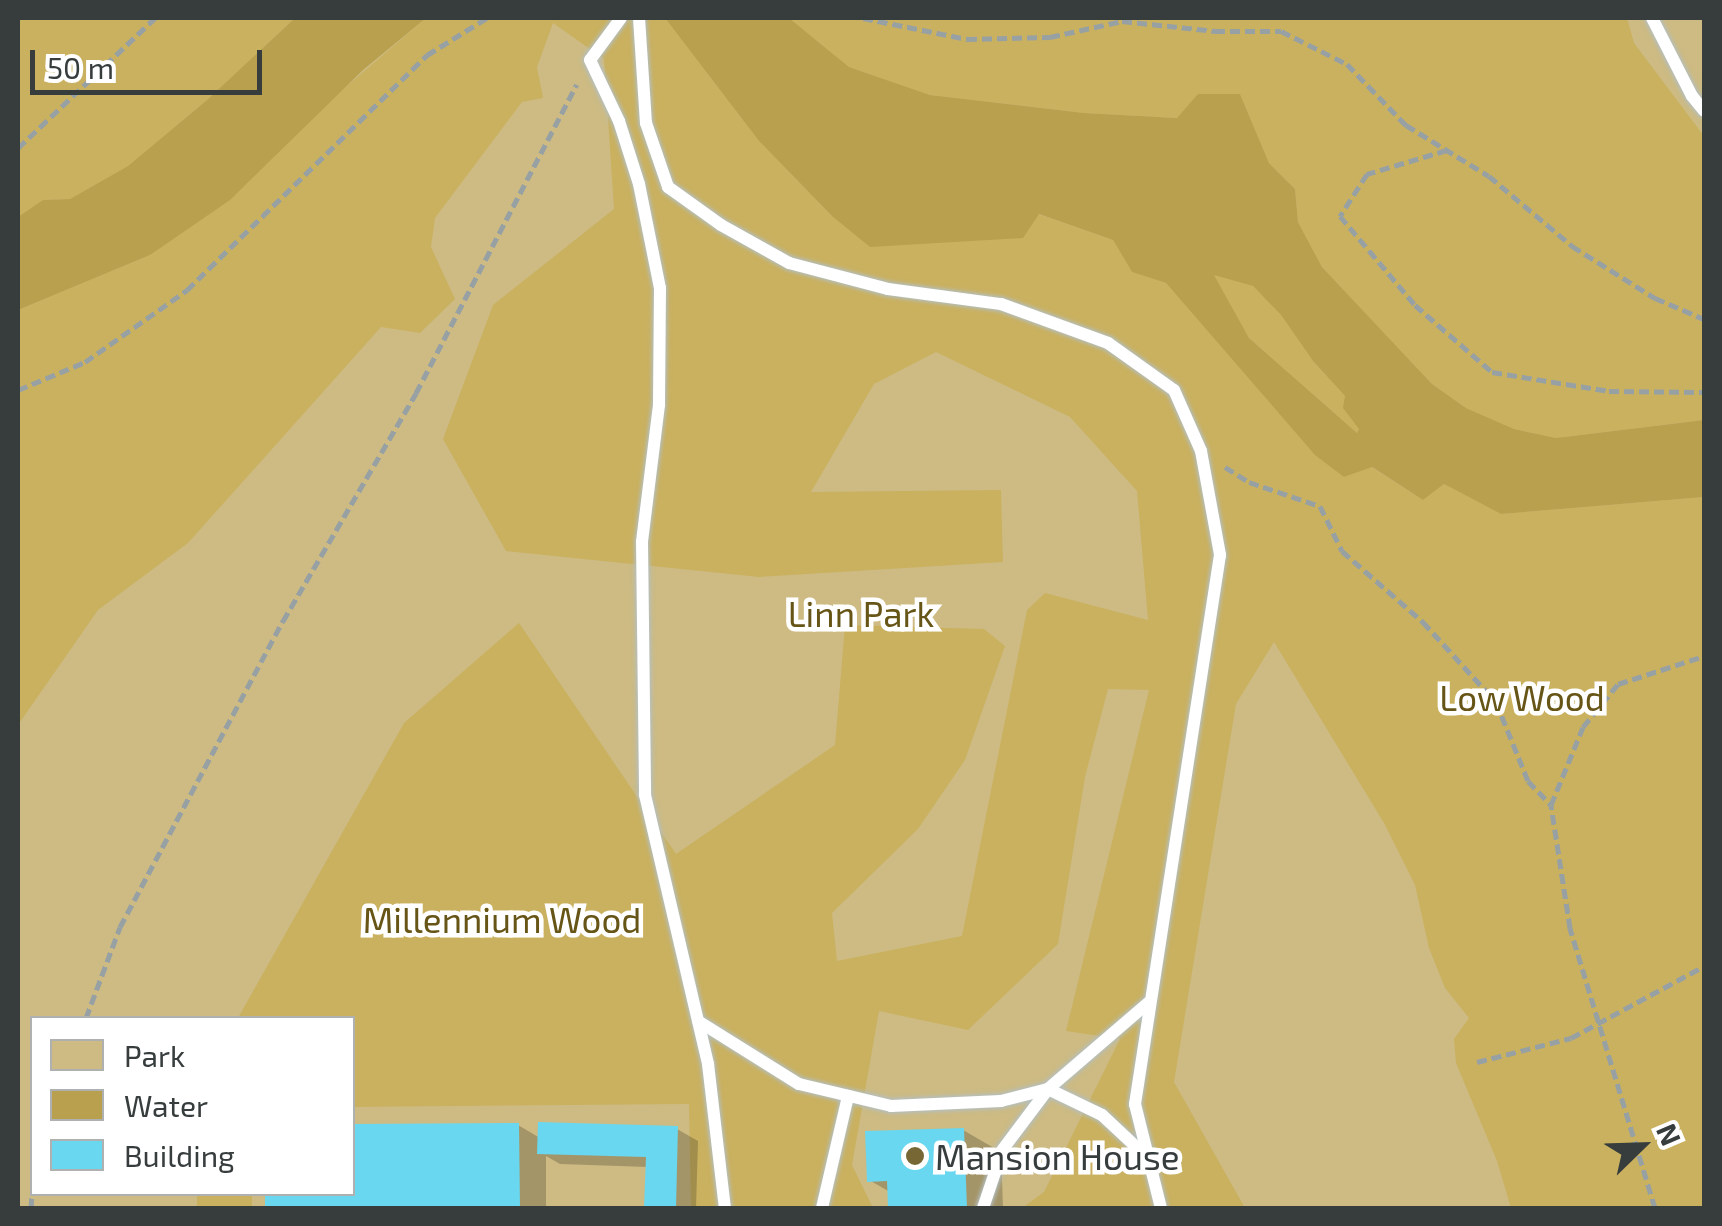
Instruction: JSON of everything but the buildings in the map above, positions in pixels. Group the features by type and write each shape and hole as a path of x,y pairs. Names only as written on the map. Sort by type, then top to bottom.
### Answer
{"lane":[{"path":"621,18 590,60 619,121 639,184 660,288 659,406 642,542 645,795 698,1021 722,1154 725,1208"},
{"path":"640,18 646,123 668,187 721,225 789,263 888,289 1001,304 1108,343 1174,390 1202,451 1220,555 1135,1104 1161,1208"},
{"path":"1652,18 1692,96 1704,111"},
{"path":"983,1208 1003,1149 1048,1089 1148,1003"},
{"path":"698,1021 799,1084 892,1106 1001,1100 1048,1089 1102,1115 1149,1159"},
{"path":"822,1208 848,1096"}],"path":[{"path":"18,148 155,18"},
{"path":"18,390 85,362 187,290 427,56 487,18"},
{"path":"864,18 967,39 1050,37 1122,22 1215,31 1281,30 1347,64 1406,125 1489,176 1572,246 1654,298 1704,320"},
{"path":"87,1016 120,927 283,622 416,392 590,60"},
{"path":"1447,150 1367,174 1340,216 1415,304 1492,372 1609,392 1704,392"},
{"path":"1202,451 1249,482 1320,506 1342,551 1423,622 1496,702 1528,782 1551,805"},
{"path":"1656,1208 1570,928 1551,805 1583,727 1618,684 1704,656"},
{"path":"1477,1062 1571,1038 1704,966"}],"green space":[{"name":"Linn Park","path":"18,18 1704,18 1704,1208 18,1208"},
{"path":"18,18 295,18 207,100 128,166 70,199 44,200 18,217"},
{"path":"426,18 665,18 759,141 832,216 1038,214 1113,240 1132,272 1166,283 1315,454 1344,477 1371,467 1423,500 1444,484 1501,514 1704,497 1704,1208 1511,1208 1497,1161 1456,1063 1454,1039 1469,1018 1445,988 1429,948 1415,885 1384,823 1274,642 1236,704 1174,1082 1245,1208 1022,1208 1044,1192 1120,1039 1066,1031 1149,690 1108,689 1085,777 1058,944 968,1030 879,1011 852,1165 873,1208 691,1208 689,1104 355,1107 355,1016 239,1016 404,723 519,623 676,854 835,745 845,625 984,629 1005,646 965,760 918,829 832,913 837,961 962,936 1027,610 1045,593 1148,620 1137,491 1070,417 936,352 874,384 811,492 1001,490 1003,562 759,577 506,551 443,439 493,305 614,209 604,59 553,23 537,67 543,98 522,102 435,218 431,247 455,299 420,333 381,327 188,543 98,610 18,725 18,310 150,255"},
{"path":"789,18 1627,18 1634,43 1704,136 1704,420 1556,438 1514,429 1466,408 1432,384 1322,267 1298,222 1295,189 1269,163 1240,94 1178,118 1084,113 930,95 849,67"},
{"path":"1213,274 1253,286 1281,315 1313,361 1345,396 1359,429 1357,433 1249,338"},
{"path":"197,1196 252,1196 252,1208 197,1208"}],"water":[{"path":"295,18 426,18 363,70 230,200 150,255 18,310 18,217 43,200 70,199 128,166 207,100"},
{"path":"665,18 789,18 849,67 930,95 1084,113 1177,118 1198,94 1240,94 1269,163 1295,189 1298,222 1322,267 1432,384 1466,408 1514,429 1556,438 1704,420 1704,497 1501,514 1444,484 1423,500 1372,467 1344,477 1315,455 1166,283 1132,272 1113,240 1039,214 1023,238 870,247 832,216 759,141","holes":["1214,275 1253,286 1345,396 1343,408 1359,429 1357,433 1249,338"]}],"place":[{"name":"Mansion House","path":"915,1156"}],"park label":[{"name":"Low Wood","path":"1522,697"},
{"name":"Millennium Wood","path":"502,919"}]}
